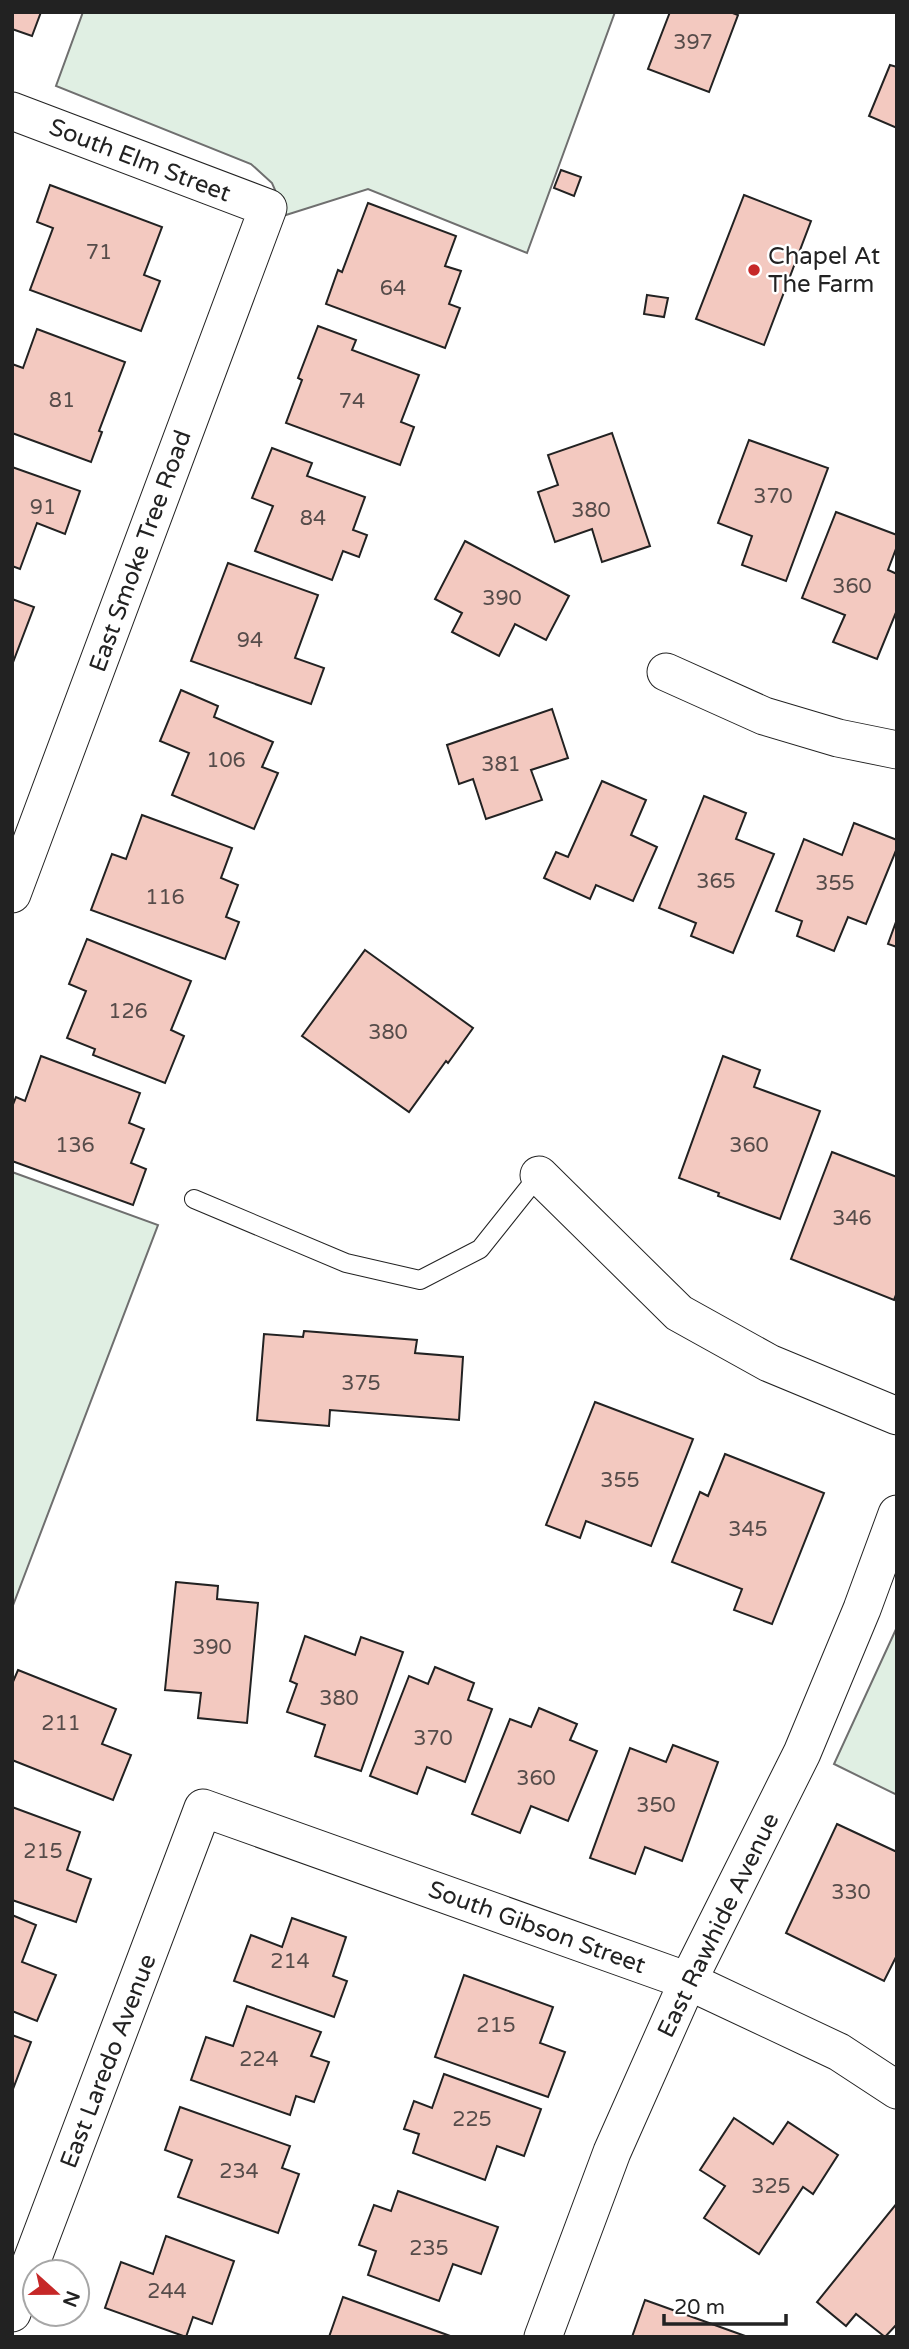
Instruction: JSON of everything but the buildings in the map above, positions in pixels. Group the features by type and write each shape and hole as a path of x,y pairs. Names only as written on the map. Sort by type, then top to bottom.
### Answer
{"street":[{"name":"South Elm Street","path":"12,111 268,208"},
{"name":"East Smoke Tree Road","path":"12,894 268,208"},
{"path":"666,673 764,716 838,738 897,750"},
{"path":"539,1175 679,1313 769,1363 897,1416"},
{"name":"East Rawhide Avenue","path":"542,2337 612,2151 688,1980 802,1753 862,1609 897,1514"},
{"name":"South Gibson Street","path":"203,1808 688,1980 839,2052 897,2090"},
{"name":"East Laredo Avenue","path":"12,2313 203,1808"}],"lane":[{"path":"194,1199 346,1263 420,1280 480,1249 539,1175"}],"green space":[{"path":"83,12 615,12 527,253 368,189 286,215 272,183 251,164 56,86"},
{"path":"12,1172 158,1225 12,1608"},
{"path":"897,1627 897,1795 834,1764"}],"place":[{"name":"Chapel At The Farm","path":"754,270"}]}
